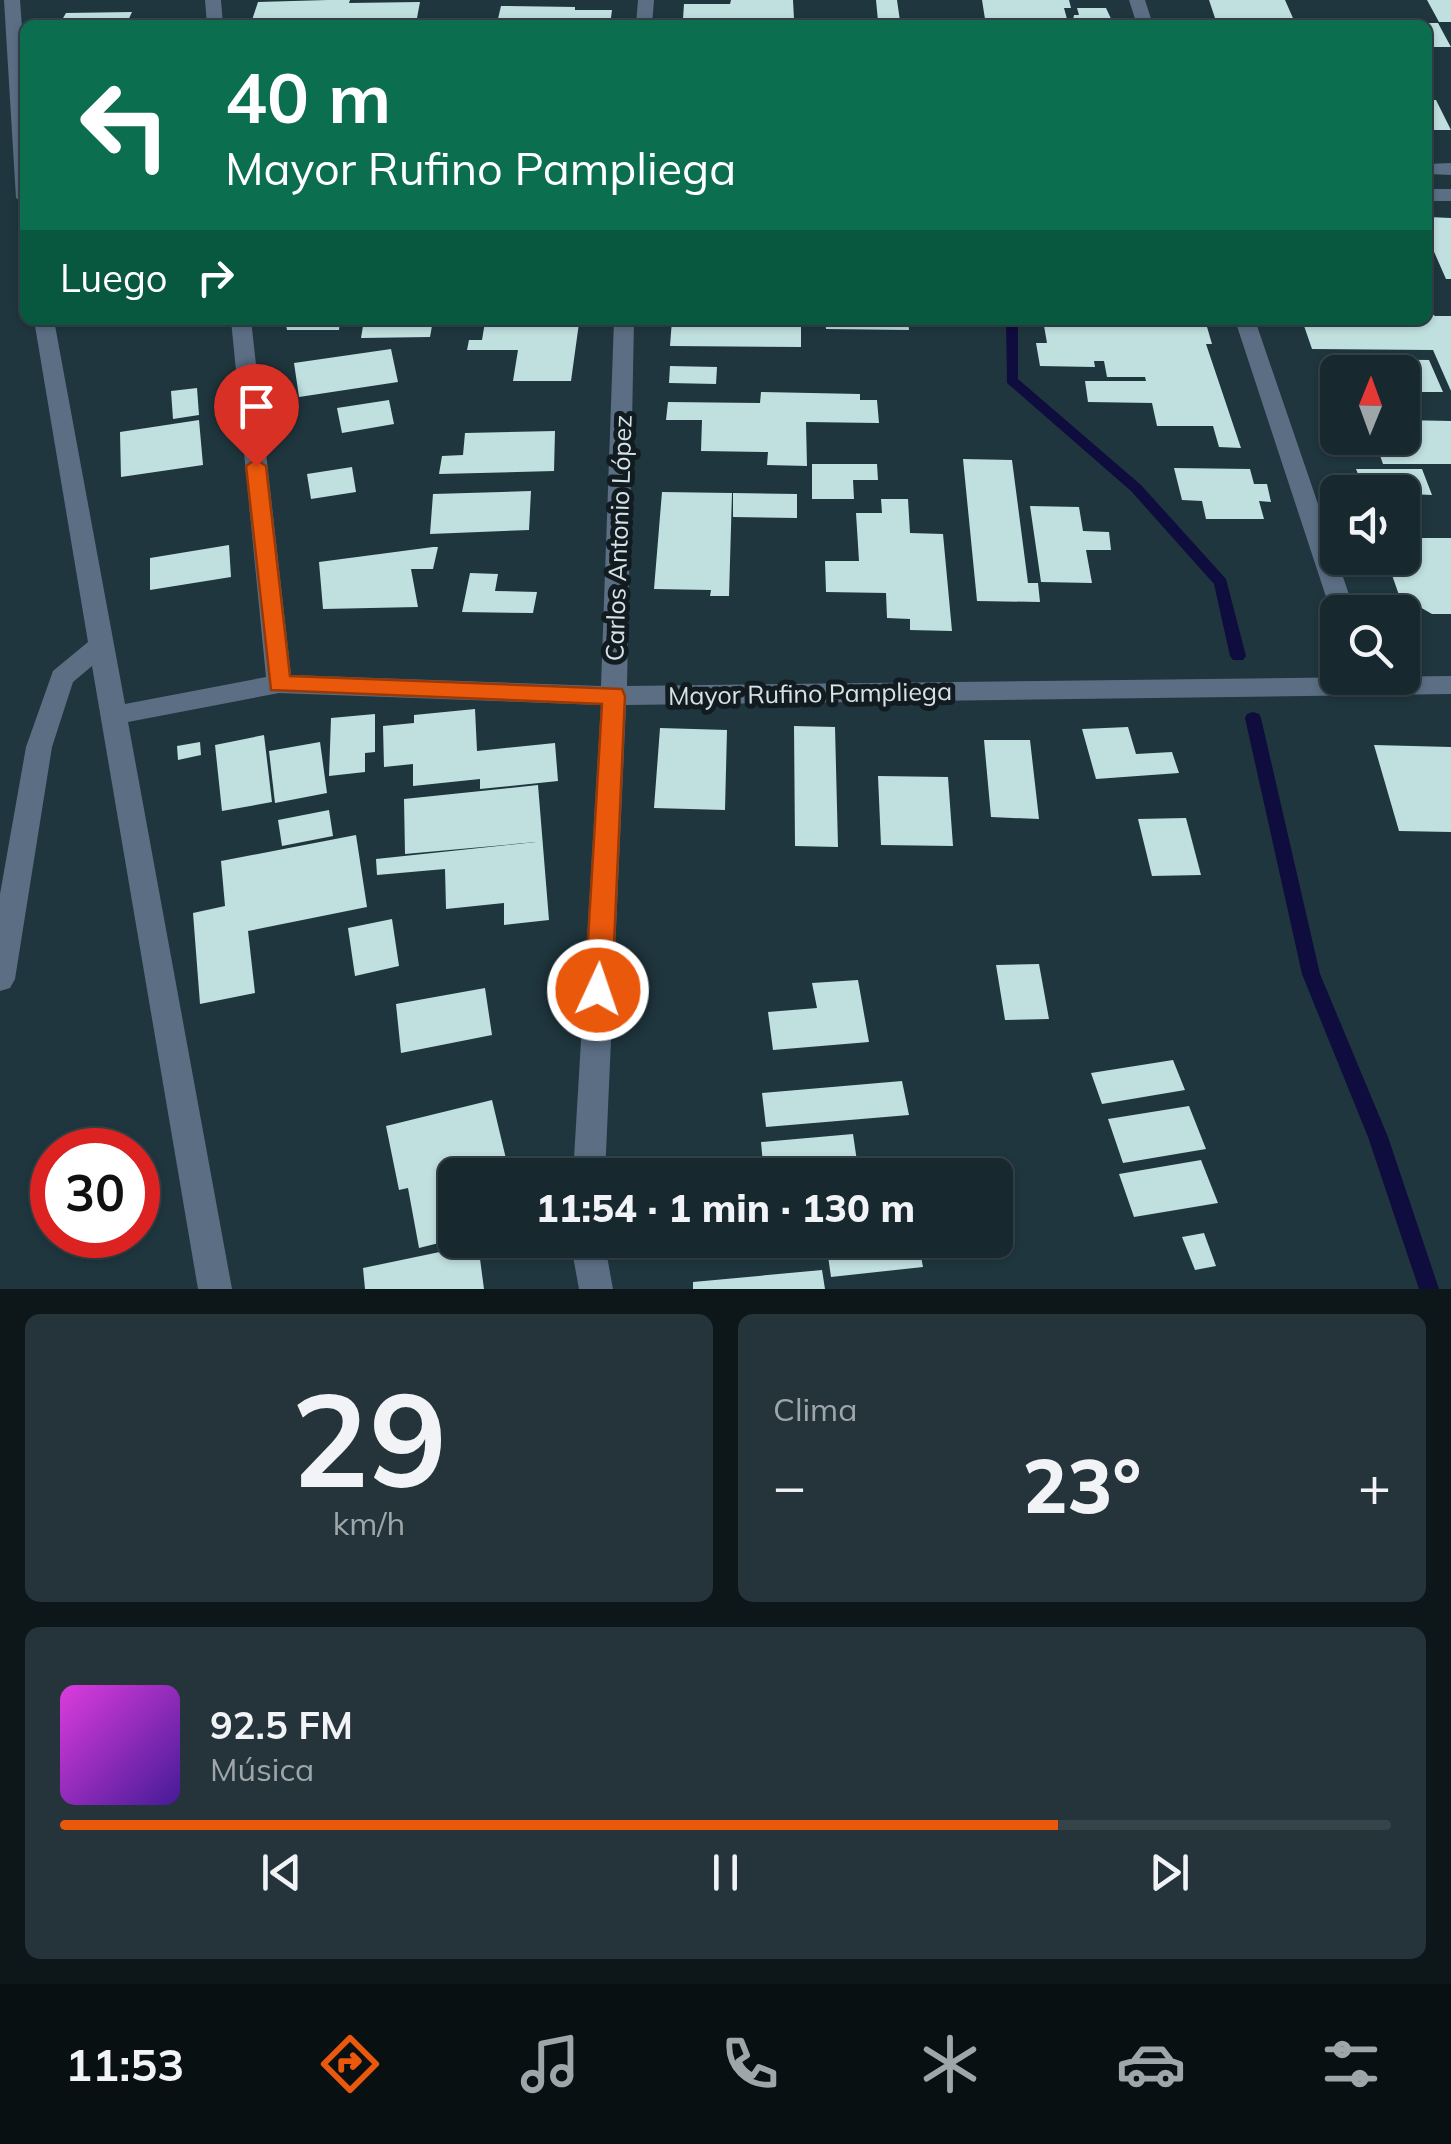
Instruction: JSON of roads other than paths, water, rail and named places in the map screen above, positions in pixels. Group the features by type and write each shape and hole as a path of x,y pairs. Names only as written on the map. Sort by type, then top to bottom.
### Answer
{"street":[{"path":"12,0 20,122"},
{"path":"45,325 216,1289"},
{"path":"242,325 279,684"},
{"name":"Carlos Antonio López","path":"589,1158 614,696 624,325"},
{"path":"1247,325 1337,595"},
{"path":"0,980 40,747 62,677 100,646"},
{"name":"Mayor Rufino Pampliega","path":"112,716 279,684 614,696 1320,682"},
{"name":"Mayor Rufino Pampliega","path":"1420,684 1451,685"},
{"path":"590,1258 596,1289"}],"waterway":[{"path":"1012,325 1012,380 1136,488 1221,582 1238,656"},
{"path":"1253,718 1311,974 1378,1137 1429,1289"}]}
